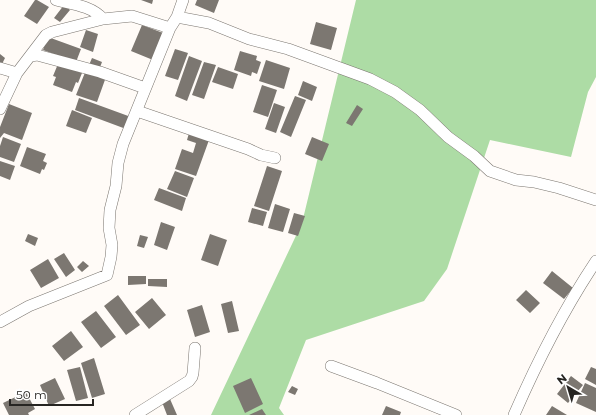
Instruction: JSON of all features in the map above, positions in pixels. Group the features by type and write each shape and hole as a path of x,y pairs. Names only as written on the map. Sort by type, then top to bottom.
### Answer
{"street":[{"path":"56,0 79,5 100,16 102,19"},
{"path":"0,322 29,306 76,286 107,275 112,246 109,228 110,210 116,186 118,163 123,144 170,28 177,17 183,0"},
{"path":"0,109 17,74 27,59 31,56 46,35 52,32 102,19 132,16 170,28"},
{"path":"177,17 209,23 249,39 288,49 370,79 395,92 420,110 448,137 474,156 490,171 516,180 534,182 559,188 596,200"},
{"path":"31,56 37,55 100,72 145,88"},
{"path":"0,68 17,74"},
{"path":"137,111 248,148 261,155 275,158"},
{"path":"514,415 531,376 581,284 596,261"},
{"path":"134,415 189,381 193,373 195,348"},
{"path":"330,366 377,383 444,413 456,415"}],"green space":[{"path":"356,0 596,0 596,77 588,92 571,157 490,140 447,269 424,301 306,340 279,408 284,415 211,415 302,223"}],"building":[{"path":"35,0 49,7 37,24 24,16"},
{"path":"141,0 153,0 152,4"},
{"path":"197,0 219,0 214,13 195,5"},
{"path":"64,5 70,10 60,22 54,18"},
{"path":"316,22 337,28 331,50 310,44"},
{"path":"142,25 163,33 153,60 131,51"},
{"path":"86,30 98,34 93,52 80,47"},
{"path":"48,37 81,49 76,62 43,50"},
{"path":"175,49 188,53 178,80 165,76"},
{"path":"240,51 257,56 256,60 261,62 257,74 252,72 251,76 234,70"},
{"path":"0,54 5,58 1,66 0,66"},
{"path":"189,56 202,61 187,101 175,96"},
{"path":"92,58 102,62 99,70 89,65"},
{"path":"266,60 290,68 284,89 259,81"},
{"path":"204,62 216,65 204,99 192,95"},
{"path":"58,64 82,73 72,92 53,85 56,77 53,76"},
{"path":"218,67 238,74 233,89 212,82"},
{"path":"86,70 106,77 97,102 76,95"},
{"path":"303,81 317,87 312,101 298,95"},
{"path":"262,85 277,90 268,117 253,112"},
{"path":"295,96 306,100 291,137 280,132"},
{"path":"79,98 131,117 126,129 75,110"},
{"path":"274,103 285,107 276,133 265,129"},
{"path":"9,104 32,113 22,140 4,133 0,138 0,127"},
{"path":"357,105 363,109 352,126 346,123"},
{"path":"72,110 92,118 86,133 66,126"},
{"path":"189,133 209,140 196,176 175,169 182,149 193,153 196,143 187,140"},
{"path":"3,137 21,144 14,162 0,157 0,146"},
{"path":"312,137 329,144 322,161 305,154"},
{"path":"27,147 46,154 43,161 47,163 44,170 42,169 40,174 20,166"},
{"path":"0,161 15,166 10,180 0,176"},
{"path":"267,166 282,171 269,211 254,206"},
{"path":"175,171 194,178 187,197 167,189"},
{"path":"159,188 186,198 182,211 154,200"},
{"path":"275,204 290,209 283,232 268,228"},
{"path":"252,208 267,212 263,226 248,222"},
{"path":"294,213 305,216 298,236 288,233"},
{"path":"161,222 175,227 167,250 154,245"},
{"path":"28,234 38,238 35,246 25,241"},
{"path":"210,234 227,240 218,266 201,260"},
{"path":"140,235 148,237 144,248 137,246"},
{"path":"64,253 75,270 66,277 54,259"},
{"path":"48,259 59,278 41,288 30,270"},
{"path":"83,261 89,266 82,272 77,267"},
{"path":"552,271 573,288 564,299 543,283"},
{"path":"128,276 146,276 146,284 128,285"},
{"path":"148,279 167,279 167,287 148,286"},
{"path":"526,290 540,303 530,313 516,300"},
{"path":"118,295 140,325 126,335 104,306"},
{"path":"152,298 166,315 149,329 135,312"},
{"path":"232,301 239,331 228,333 221,304"},
{"path":"202,305 210,332 195,337 187,310"},
{"path":"96,311 116,337 101,348 81,322"},
{"path":"71,331 83,347 64,361 52,346"},
{"path":"94,358 105,394 92,398 81,363"},
{"path":"80,367 88,398 76,401 67,370"},
{"path":"591,367 596,369 596,385 585,379"},
{"path":"571,376 583,385 568,403 557,394"},
{"path":"55,378 65,399 49,406 40,385"},
{"path":"251,378 263,404 245,413 233,386"},
{"path":"585,383 596,388 596,412 576,403"},
{"path":"292,386 298,389 295,395 288,392"},
{"path":"26,392 35,409 28,413 29,415 9,415 3,403"},
{"path":"170,399 177,415 167,415 162,402"},
{"path":"386,406 401,412 400,415 382,415"},
{"path":"552,406 567,415 546,415"},
{"path":"262,409 266,415 249,415"}]}
